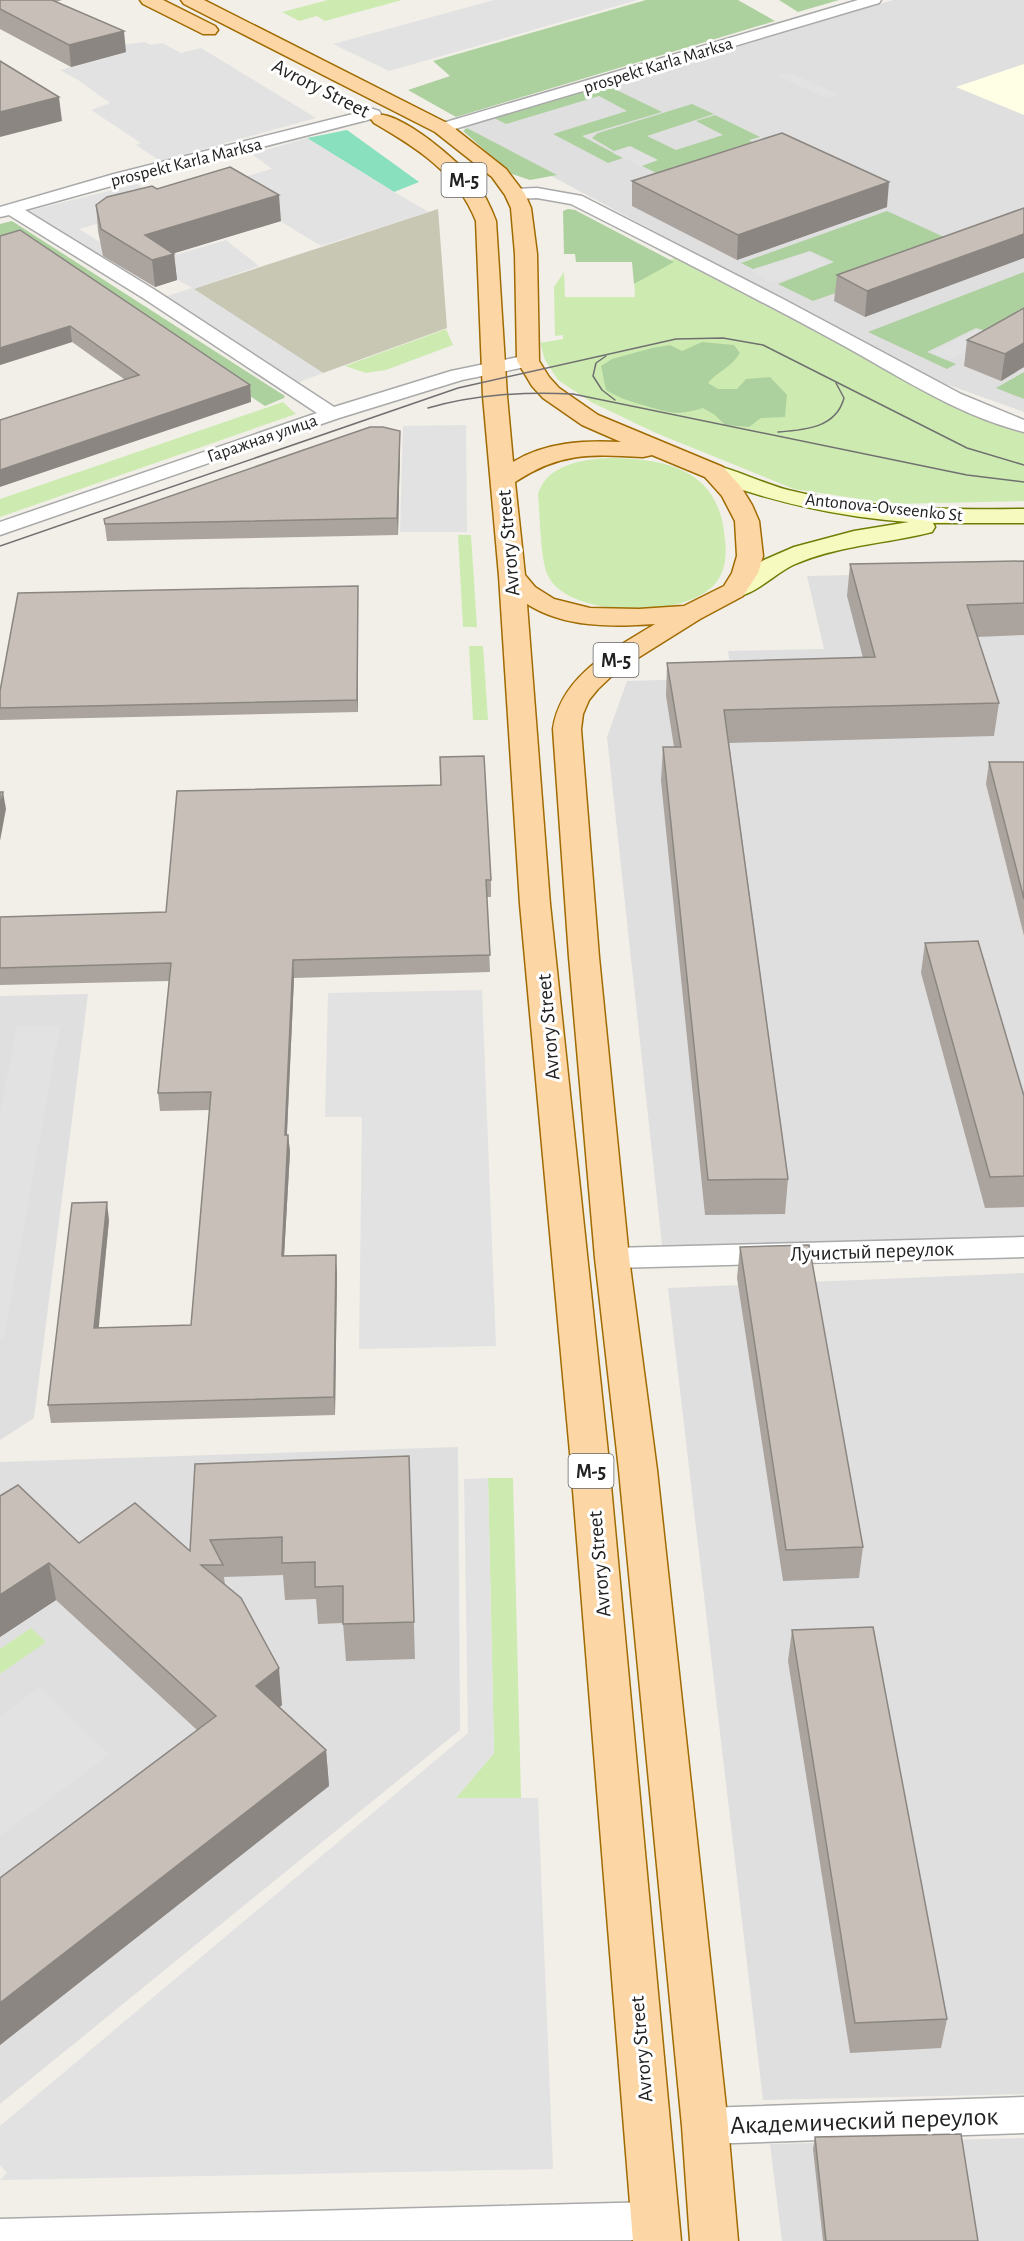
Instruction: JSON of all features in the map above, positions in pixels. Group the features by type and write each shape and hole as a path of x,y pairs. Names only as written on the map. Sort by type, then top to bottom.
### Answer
{"main road":[{"path":"150,0 224,38"},
{"name":"Avrory Street","path":"190,0 442,128 499,174 515,194 521,208 526,254 528,361"},
{"name":"Avrory Street","path":"290,73 406,133 454,170 471,188 481,205 486,221 502,480 512,576 520,721 535,904 589,1453 657,2231"},
{"path":"528,361 540,381 551,393 590,420 714,472 732,492 747,521 751,540 746,573 734,591"},
{"path":"502,480 534,460 574,450 613,449 667,453"},
{"name":"Antonova-Ovseenko St","path":"714,472 753,487 817,502 884,511 987,517 1024,516"},
{"name":"Antonova-Ovseenko St","path":"734,591 784,560 839,541 987,517"},
{"path":"512,576 519,588 528,596 541,603 575,613 618,619 691,613"},
{"name":"Avrory Street","path":"714,2241 705,2126 638,1470 612,1258 584,957 567,729 569,714 576,699 588,683 608,665 691,613 734,591"}],"street":[{"name":"prospekt Karla Marksa","path":"442,128 874,0"},
{"name":"prospekt Karla Marksa","path":"6,211 373,114"},
{"path":"515,194 537,193 576,200 845,339 933,389 1024,426"},
{"path":"6,211 149,294 332,414"},
{"name":"Гаражная улица","path":"0,529 332,414 494,366 528,361"},
{"name":"Лучистый переулок","path":"612,1258 1024,1247"},
{"name":"Академический переулок","path":"705,2126 1024,2115"},
{"path":"0,2238 657,2231"}],"shaded area":[{"path":"494,0 638,0 389,71 333,44"},
{"path":"893,0 1024,0 1024,412 926,377 462,128"},
{"path":"145,42 151,45 162,43 181,53 201,48 316,118 160,161 136,145 141,143 91,110 110,103 60,70 89,62 103,47"},
{"path":"1024,64 1024,115 956,87"},
{"path":"790,73 838,94 826,98 778,76"},
{"path":"307,138 429,212 321,246 219,184 272,169 252,154"},
{"path":"630,147 657,160 640,166 613,153"},
{"path":"137,184 167,204 79,229 137,265 118,271 28,211"},
{"path":"438,209 447,328 323,373 193,289"},
{"path":"226,240 259,266 194,289 323,373 294,384 164,297 192,288 148,263"},
{"path":"808,252 831,263 773,283 751,271"},
{"path":"976,330 994,337 949,360 931,353"},
{"path":"466,425 467,532 400,532 403,426"},
{"path":"1024,571 1024,1243 663,1254 607,737 627,681 732,678 728,651 824,649 807,576"},
{"path":"482,990 496,1346 359,1349 362,1117 325,1117 328,993"},
{"path":"88,994 34,1418 0,1440 0,996"},
{"path":"17,1026 60,1026 4,1338 0,1338 0,1114"},
{"path":"1024,1273 1024,2094 763,2100 668,1288"},
{"path":"458,1447 460,1730 0,2104 0,1462"},
{"path":"488,1478 494,1753 456,1798 538,1798 553,2169 0,2180 7,2173 0,2165 0,2126 468,1733 464,1479"},
{"path":"40,1687 109,1755 0,1836 0,1716"},
{"path":"1024,2138 1024,2241 782,2241 770,2144"}],"green space":[{"path":"328,0 402,0 325,21 317,16 299,21 282,12"},
{"path":"646,0 738,0 775,21 456,117 408,90 450,76 433,61"},
{"path":"779,0 839,0 798,12"},
{"path":"602,83 662,112 582,136 623,158 608,163 553,134 627,111 599,96 506,124 490,116"},
{"path":"692,104 714,114 647,136 676,150 723,135 696,121 715,115 760,137 749,140 759,146 662,176 642,166 658,160 630,146 614,151 592,138 598,133"},
{"path":"467,128 557,175 530,180 512,174 463,131"},
{"path":"347,130 419,182 394,192 307,138"},
{"path":"575,210 674,262 634,284 632,262 576,262 575,254 564,254 563,211"},
{"path":"887,211 966,247 813,301 778,284 834,262 810,251 753,269 741,263"},
{"path":"12,221 285,396 284,398 265,406 21,244 0,250 0,224"},
{"path":"674,258 939,396 1024,430 1024,501 893,504 794,489 656,433 591,402 558,380 545,360 540,343 563,339 563,335 555,336 554,287 564,272 565,297 635,297 634,280"},
{"path":"1024,272 1024,316 993,333 976,328 927,352 956,364 947,369 868,332"},
{"path":"446,329 453,345 386,370 366,373 345,366"},
{"path":"702,342 734,345 740,353 708,383 718,389 737,389 746,379 770,377 787,395 785,417 761,418 749,427 725,425 703,408 680,413 668,412 625,400 606,390 601,366 612,359 670,345 682,351"},
{"path":"1024,372 1024,399 996,388"},
{"path":"283,402 296,414 0,517 0,499"},
{"path":"611,458 633,459 672,466 689,473 703,484 714,498 721,517 726,553 720,577 712,587 697,597 676,604 626,609 578,600 560,590 548,576 542,548 538,494 543,484 549,476 568,465"},
{"path":"458,535 471,535 477,627 463,627"},
{"path":"469,646 483,646 488,720 473,720"},
{"path":"488,1478 513,1478 521,1798 456,1798 494,1753"},
{"path":"31,1628 46,1642 0,1674 0,1649"}],"building":[{"path":"0,0 52,0 124,31 69,45 0,9"},
{"path":"0,61 59,97 0,112"},
{"path":"782,133 889,182 738,235 632,181"},
{"path":"230,167 279,195 145,235 174,254 152,260 101,229 96,205 107,197 152,186 157,189"},
{"path":"1024,208 1024,234 867,291 837,275"},
{"path":"20,230 250,385 0,470 0,420 139,375 70,326 0,348 0,236"},
{"path":"1024,308 1024,343 1005,354 967,340"},
{"path":"370,427 400,431 397,518 105,524 104,519"},
{"path":"1024,561 1024,603 967,605 999,703 724,710 788,1179 708,1180 663,747 681,747 667,663 875,657 850,564"},
{"path":"358,586 357,700 0,708 0,691 18,593"},
{"path":"484,756 491,880 486,880 490,955 293,960 282,1256 336,1255 334,1397 48,1405 72,1203 107,1202 94,1328 191,1325 211,1092 158,1093 171,963 0,968 0,917 166,912 177,791 441,785 440,757"},
{"path":"989,762 1024,762 1024,899"},
{"path":"0,792 3,792 0,809"},
{"path":"978,941 1024,1096 1024,1176 990,1177 925,943"},
{"path":"809,1245 863,1547 786,1550 740,1247"},
{"path":"409,1456 414,1622 343,1624 343,1586 315,1587 315,1562 282,1563 282,1537 210,1540 223,1565 201,1565 241,1598 279,1668 256,1686 326,1750 0,2003 0,1878 216,1716 49,1563 0,1595 0,1496 18,1485 79,1543 135,1503 190,1551 195,1464"},
{"path":"873,1627 947,2019 855,2023 792,1630"},
{"path":"961,2134 978,2241 826,2241 815,2137"}],"tram line":[{"path":"0,546 458,388 676,339 723,338 763,345 967,448 1024,465"},
{"path":"606,356 596,363 593,376 602,390 615,400"},
{"path":"778,432 818,426 834,416 844,398 836,383"},
{"path":"428,408 500,395 573,394 967,475 1024,482"}]}
